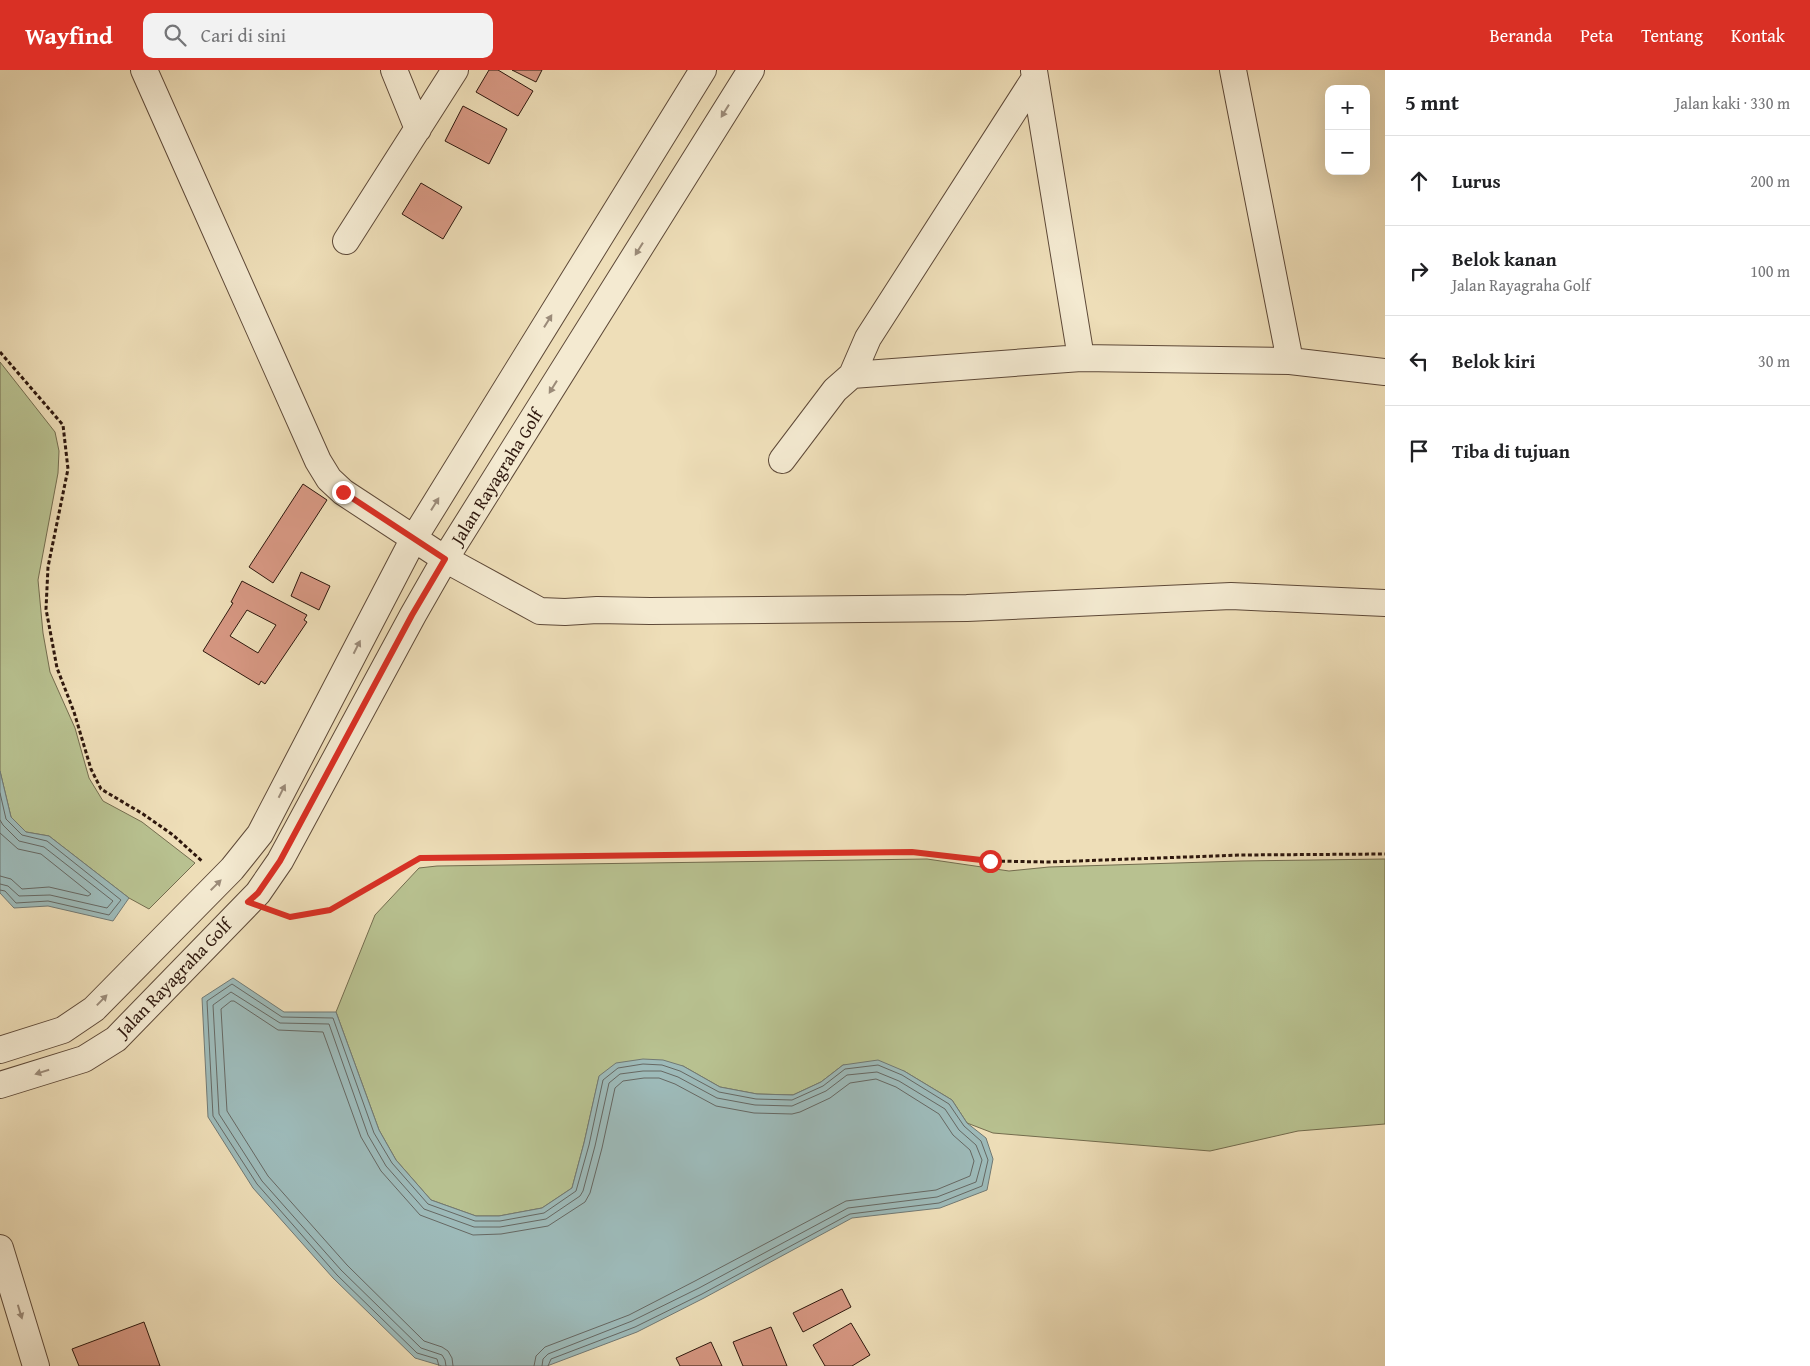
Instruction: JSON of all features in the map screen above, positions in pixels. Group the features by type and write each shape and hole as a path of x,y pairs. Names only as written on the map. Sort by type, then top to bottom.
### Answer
{"street":[{"path":"144,70 318,461 329,479 343,492 445,559 540,611 966,608 1230,596 1385,603"},
{"path":"394,70 418,130"},
{"path":"346,241 455,70"},
{"name":"Jalan Rayagraha Golf","path":"0,1050 64,1030 94,1009 222,879 260,834 414,538 704,70"},
{"name":"Jalan Rayagraha Golf","path":"0,1085 84,1058 116,1039 258,893 280,861 412,615 445,559 751,70"},
{"path":"1233,70 1290,361"},
{"path":"1034,74 1081,358"},
{"path":"782,460 835,390 852,375 868,338 1034,74"},
{"path":"852,375 1081,358 1290,361 1385,372"},
{"path":"0,1248 36,1366"}],"path":[{"path":"0,352 63,425 68,469 48,567 46,608 57,668 74,712 91,769 101,789 143,814 173,836 222,879"},
{"path":"248,902 290,917 330,910 420,858 912,852 990,861 1049,862 1241,855 1385,854"}],"green space":[{"path":"0,362 55,432 59,451 58,473 38,580 43,633 50,672 75,728 89,778 103,801 142,822 195,863 149,909 129,898 49,836 26,832 11,817 0,771"},
{"path":"927,859 1009,871 1049,867 1385,859 1385,1124 1298,1131 1210,1151 993,1133 967,1123 952,1100 904,1071 843,1065 821,1082 793,1095 757,1094 720,1087 683,1066 599,1077 572,1188 542,1208 499,1216 476,1216 431,1200 396,1160 379,1130 336,1012 375,915 419,868 437,866"}],"water":[{"path":"0,771 11,817 26,832 49,836 129,898 113,921 48,906 14,908 0,893"},
{"path":"233,978 284,1012 336,1012 379,1130 396,1160 431,1200 476,1216 499,1216 542,1208 572,1188 599,1076 616,1063 643,1059 663,1060 683,1066 720,1087 757,1094 793,1095 821,1082 843,1065 878,1060 904,1071 952,1100 967,1123 986,1138 993,1159 987,1190 940,1208 852,1218 637,1332 547,1366 442,1366 415,1358 333,1278 253,1188 208,1117 202,998"}],"building":[{"path":"489,70 498,70 533,91 518,116 476,92"},
{"path":"512,70 542,70 536,82"},
{"path":"463,106 507,129 489,164 445,141"},
{"path":"421,183 462,207 443,239 402,214"},
{"path":"303,484 327,500 273,583 249,567"},
{"path":"301,572 330,586 319,610 291,596"},
{"path":"242,581 307,615 304,620 307,622 265,684 261,681 259,685 203,651 233,603 231,602","holes":["247,610 276,625 258,653 230,636"]},
{"path":"842,1289 851,1307 803,1332 793,1313"},
{"path":"144,1322 160,1366 79,1366 72,1349"},
{"path":"851,1323 870,1355 852,1366 825,1366 813,1345"},
{"path":"771,1327 787,1366 743,1366 733,1342"},
{"path":"711,1342 722,1366 680,1366 676,1358"}],"route":[{"path":"343,492 445,559 412,615 280,861 258,893 248,902 290,917 330,910 420,858 912,852 990,861"}]}
